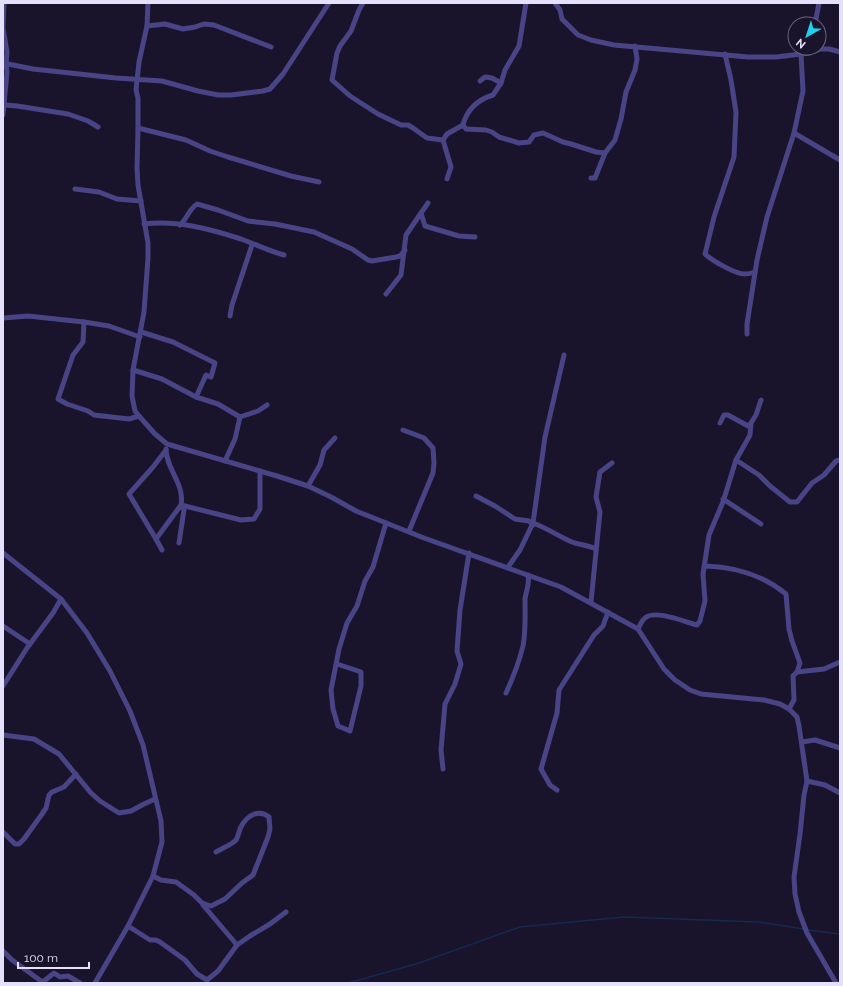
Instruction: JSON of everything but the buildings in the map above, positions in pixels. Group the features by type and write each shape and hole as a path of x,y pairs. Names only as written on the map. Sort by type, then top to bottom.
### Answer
{"street":[{"path":"3,115 7,72 4,64 7,52 3,28 4,3"},
{"path":"148,3 147,26 139,62 136,90 138,98 137,168 144,224 148,243 148,258 144,312 133,370 132,396 135,411 155,434 167,444 308,486 356,511 424,538 561,587 591,602 638,629 664,669 674,680 690,690 701,694 764,700 780,704 789,710 796,717 802,742 807,781 794,877 795,894 799,912 807,933 836,983"},
{"path":"4,64 34,69 116,78 162,81 218,95 232,95 263,91 270,89 283,74 329,3"},
{"path":"363,3 358,10 351,31 337,52 332,80 350,96 378,114 413,128 427,138 443,140"},
{"path":"443,140 447,134 463,125 466,115 474,105 484,98 493,95 501,83 505,70 519,46 526,3"},
{"path":"555,3 560,10 562,19 578,35 599,42 748,57 787,55"},
{"path":"817,16 819,3"},
{"path":"147,26 165,24 183,29 195,28 204,24 214,25 271,47"},
{"path":"591,178 595,178 606,153 615,140 626,92 635,70 637,58 635,46"},
{"path":"827,49 840,52"},
{"path":"724,54 731,80 736,112 734,157 714,217 705,254 717,263 740,273 746,274 755,272"},
{"path":"747,334 747,324 755,272 766,217 794,133 803,91 800,56"},
{"path":"480,81 485,77 492,78 501,83"},
{"path":"5,105 68,114 88,121 98,127"},
{"path":"463,125 466,129 486,130 499,137 519,143 529,142 534,135 542,133 563,142 596,152 606,153"},
{"path":"138,128 186,140 210,151 291,176 319,182"},
{"path":"794,133 840,160"},
{"path":"443,140 451,167 447,179"},
{"path":"75,189 99,192 117,199 141,201"},
{"path":"386,294 401,275 406,235 428,203"},
{"path":"180,225 184,222 193,207 197,204 248,221 276,224 314,232 352,249 368,260 372,261 400,256 404,250"},
{"path":"421,213 425,226 459,236 475,237"},
{"path":"144,224 186,224 240,239 252,245 284,255"},
{"path":"230,316 232,305 252,245"},
{"path":"3,318 28,316 84,322 109,326 173,342 215,363 211,377 206,375 196,397"},
{"path":"84,322 83,342 73,355 58,398 67,404 88,411 94,415 129,419 139,416"},
{"path":"508,567 520,550 533,524 545,437 564,355"},
{"path":"133,370 162,379 196,397 218,404 240,417"},
{"path":"638,629 644,618 652,614 697,625 700,621 705,602 703,581 709,535 736,460 750,435 751,423 756,415 761,400"},
{"path":"240,417 258,410 267,404"},
{"path":"720,423 724,415 728,414 748,426 751,423"},
{"path":"225,461 235,439 240,417"},
{"path":"403,430 424,438 432,448 434,463 432,473 409,531"},
{"path":"308,486 320,465 324,450 335,438"},
{"path":"156,539 181,506 182,498 180,486 169,465 166,450 167,444"},
{"path":"162,550 129,494 166,450"},
{"path":"736,460 759,475 790,502 797,502 812,483 824,475 836,461 840,460"},
{"path":"591,602 600,512 596,497 600,472 612,463"},
{"path":"181,506 241,520 254,519 260,509 260,471"},
{"path":"476,496 515,518 529,521 533,524 551,530 573,542 596,549"},
{"path":"723,499 761,524"},
{"path":"179,542 184,510 181,506"},
{"path":"337,664 361,672 361,686 350,731 338,726 332,709 331,690 339,649 347,623 357,606 365,582 373,567 386,523"},
{"path":"3,553 61,599 87,633 110,671 130,710 143,745 161,821 162,842 153,876 128,926 95,983"},
{"path":"442,769 441,750 445,704 455,684 461,664 457,651 460,610 469,553"},
{"path":"705,566 720,566 748,573 773,584 786,594 789,629 800,663 797,672 793,676 794,700 789,710"},
{"path":"506,693 517,668 523,645 525,598 529,584 528,575"},
{"path":"3,686 61,599"},
{"path":"557,790 550,785 541,769 557,713 559,690 594,635 603,626 608,612"},
{"path":"3,626 30,644"},
{"path":"797,672 824,669 840,662"},
{"path":"3,735 34,739 59,754 91,793 100,801 119,813 131,811 155,799"},
{"path":"802,742 815,740 840,748"},
{"path":"3,832 15,844 19,844 46,808 49,795 56,789 70,782 76,774"},
{"path":"807,781 825,785 840,793"},
{"path":"202,903 211,906 216,904 253,875 268,837 270,829 269,817 255,813 241,825 235,841 216,852"},
{"path":"153,876 162,880 176,882 182,886 202,903 215,917 237,946"},
{"path":"128,926 150,940 160,942 185,960 197,974 207,980 218,971 237,946 286,912"},
{"path":"3,951 12,960 41,981 44,982 54,973 60,976 68,976 80,983"}],"waterway":[{"path":"348,983 416,964 520,927 624,917 758,922 804,929"},
{"path":"808,930 840,934"}]}
